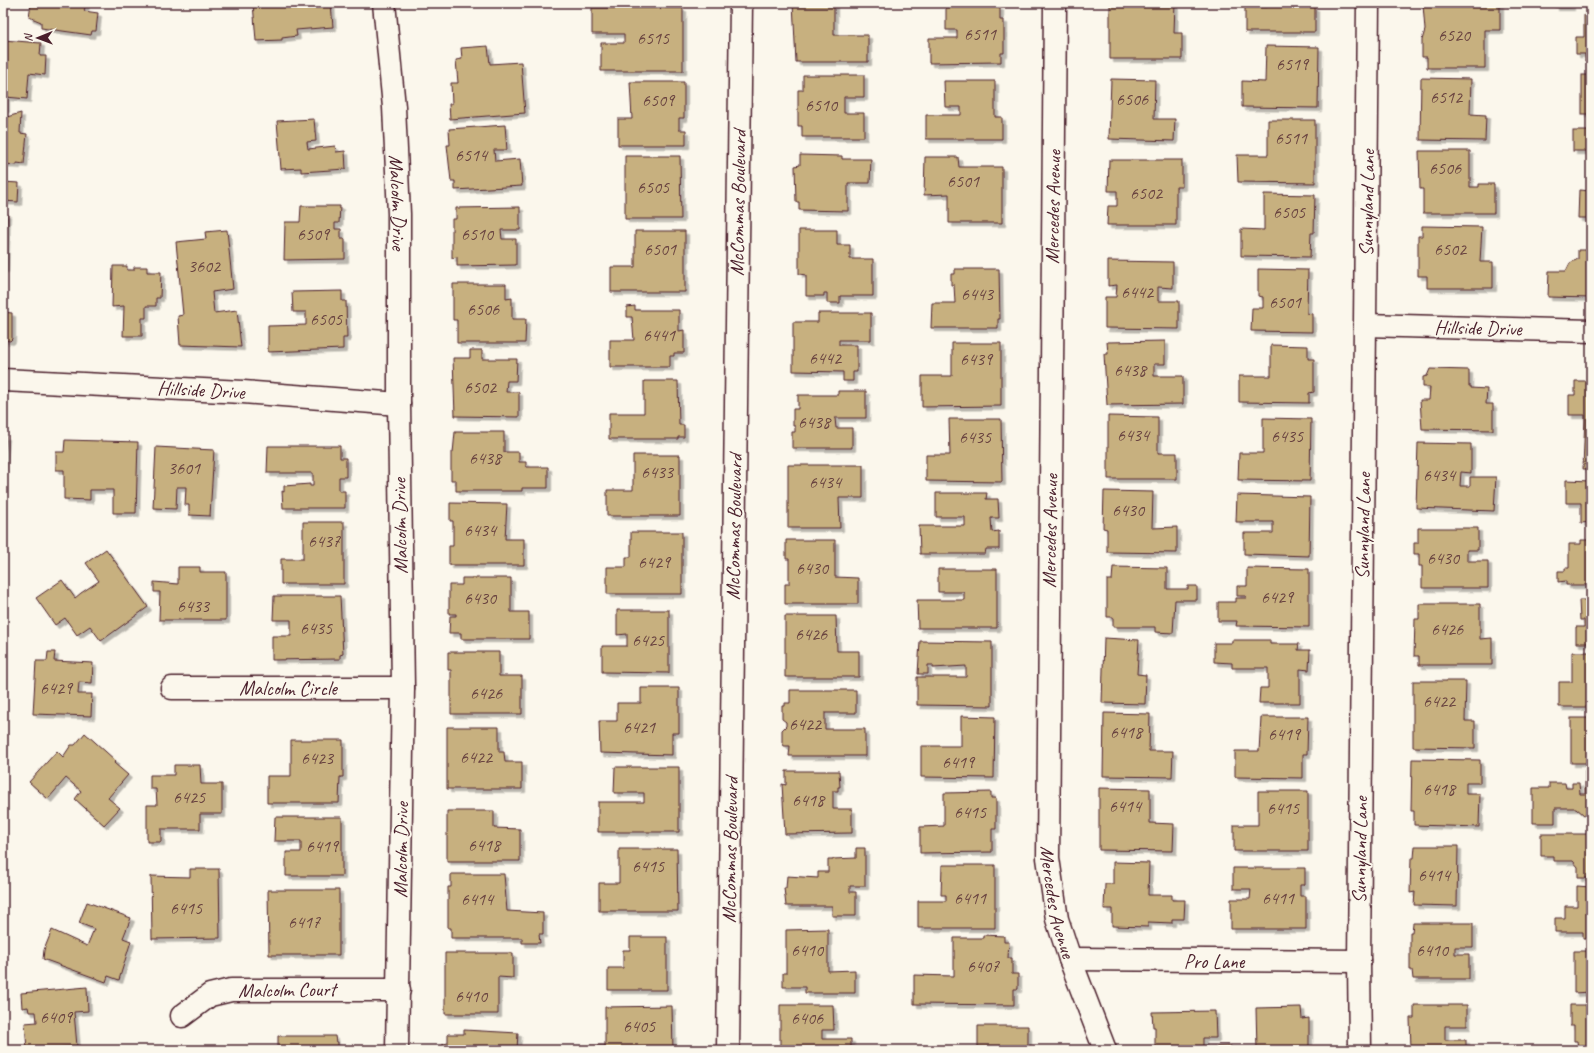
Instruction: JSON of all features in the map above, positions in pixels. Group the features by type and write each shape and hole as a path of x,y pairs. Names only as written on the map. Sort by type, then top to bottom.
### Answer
{"street":[{"name":"Malcolm Drive","path":"384,3 394,107 399,214 399,404 403,688 397,1050"},
{"name":"McCommas Boulevard","path":"728,1050 741,3"},
{"name":"Mercedes Avenue","path":"1055,3 1047,838 1048,858 1057,919 1070,959 1106,1050"},
{"name":"Sunnyland Lane","path":"1360,1050 1359,961 1368,3"},
{"name":"Hillside Drive","path":"1365,325 1591,331"},
{"name":"Hillside Drive","path":"3,380 243,392 399,404"},
{"name":"Malcolm Circle","path":"172,688 403,688"},
{"name":"Pro Lane","path":"1070,959 1359,961"},
{"name":"Malcolm Court","path":"182,1016 210,995 231,990 399,990"}],"building":[{"path":"31,3 86,3 84,11 98,13 96,31 92,31 91,35 41,28 41,22 29,17"},
{"path":"253,3 307,3 307,5 311,5 311,3 331,3 333,27 296,30 297,36 282,38 282,40 256,41"},
{"path":"793,3 834,3 834,35 868,35 868,62 796,62"},
{"path":"1110,3 1175,3 1174,33 1182,33 1182,59 1110,59"},
{"path":"1267,3 1304,3 1304,7 1315,7 1315,32 1245,32 1245,7 1267,7"},
{"path":"1555,3 1571,3 1571,7 1555,7"},
{"path":"1500,4 1500,30 1485,30 1485,68 1427,68 1427,57 1422,57 1422,40 1425,30 1423,5"},
{"path":"946,7 1000,7 1000,20 1004,20 1004,53 1001,53 1001,62 929,63 929,38 957,38 957,30 946,30"},
{"path":"592,8 683,8 683,71 601,71 601,43 624,43 624,34 592,34"},
{"path":"1584,15 1591,15 1591,62 1585,62 1585,54 1576,54 1576,37 1584,37"},
{"path":"3,40 41,43 40,56 46,56 45,75 29,73 27,99 6,97 6,109 3,109"},
{"path":"488,46 490,64 521,62 525,113 450,119 449,104 452,104 451,83 458,83 456,60 462,59 461,48"},
{"path":"1266,46 1319,47 1318,108 1242,107 1242,81 1265,82"},
{"path":"803,75 864,75 864,97 844,97 844,113 864,113 864,137 802,137 802,126 798,126 798,90 803,90"},
{"path":"1582,75 1591,75 1591,114 1582,114"},
{"path":"1421,78 1471,79 1470,114 1486,115 1485,141 1420,140"},
{"path":"1111,79 1155,80 1154,119 1175,119 1174,141 1109,139"},
{"path":"944,81 995,81 995,117 1002,117 1002,139 926,139 926,115 961,115 961,107 945,107"},
{"path":"630,82 684,82 684,118 679,118 679,130 686,130 686,145 618,145 618,119 632,119"},
{"path":"21,113 20,133 27,134 24,164 3,164 3,118"},
{"path":"314,119 316,141 307,142 308,149 335,146 336,152 345,151 346,169 301,172 301,168 281,169 277,121"},
{"path":"1268,120 1315,120 1315,183 1238,182 1237,155 1268,155"},
{"path":"505,125 507,150 494,150 495,161 520,159 522,186 455,190 455,181 451,181 447,145 450,145 449,129"},
{"path":"1573,131 1591,131 1591,151 1573,151"},
{"path":"1419,151 1470,151 1470,187 1479,187 1479,184 1494,184 1494,213 1423,213 1423,189 1420,189"},
{"path":"800,155 842,156 842,159 871,159 870,183 848,183 848,211 799,210 799,202 796,202 795,166 800,165"},
{"path":"625,156 680,156 681,219 625,219"},
{"path":"925,157 958,157 959,167 1002,167 1002,223 949,223 949,194 924,195"},
{"path":"1109,160 1182,160 1182,187 1176,187 1176,225 1107,225 1108,206 1117,206 1117,191 1108,191"},
{"path":"1589,166 1591,166 1591,182 1588,182"},
{"path":"3,182 19,183 18,202 3,201"},
{"path":"1579,190 1591,191 1591,218 1578,218"},
{"path":"1264,194 1315,195 1314,233 1311,233 1310,257 1241,256 1241,229 1264,230"},
{"path":"301,206 340,206 339,223 335,223 335,229 341,229 341,239 345,239 345,259 284,260 285,222 300,222"},
{"path":"520,207 520,230 501,230 502,239 516,239 516,265 457,266 457,257 452,258 452,219 456,219 456,208"},
{"path":"3,213 7,213 5,269 3,269"},
{"path":"1422,226 1482,227 1480,262 1493,262 1493,288 1427,288 1427,276 1418,276 1418,236 1422,236"},
{"path":"227,230 233,289 212,292 214,313 237,310 241,347 180,345 178,316 183,315 176,242 206,239 205,232"},
{"path":"799,230 837,230 837,245 850,245 850,259 873,259 873,296 840,296 840,303 827,303 827,293 824,293 824,296 806,296 806,275 799,274"},
{"path":"635,231 685,231 685,292 611,292 611,267 635,267"},
{"path":"1578,250 1591,250 1591,298 1548,297 1549,271 1566,271 1570,263 1578,259"},
{"path":"1108,261 1173,262 1173,288 1158,287 1158,301 1179,301 1179,329 1105,328 1105,297 1116,297 1117,285 1108,286"},
{"path":"113,266 127,266 127,270 134,270 134,267 147,267 147,272 161,272 160,298 156,298 156,306 146,306 146,318 142,318 142,336 123,336 124,306 112,307"},
{"path":"955,269 999,269 1000,319 998,319 998,328 931,328 932,303 955,303 954,285 951,285 951,274 955,274"},
{"path":"1258,269 1308,270 1307,313 1312,314 1312,332 1251,331 1252,308 1263,308 1263,297 1258,296"},
{"path":"453,284 506,284 506,299 512,298 512,319 526,319 525,343 457,343 457,320 453,320"},
{"path":"342,291 342,301 346,301 347,338 343,338 343,349 268,352 268,326 306,325 306,312 293,312 292,292"},
{"path":"635,306 635,310 679,310 679,331 684,330 684,353 674,353 674,356 670,356 670,367 610,367 610,340 634,340 632,317 627,317 627,307"},
{"path":"3,312 12,313 12,339 10,341 3,340"},
{"path":"818,313 871,313 871,340 839,340 839,345 857,345 857,372 853,372 853,381 843,381 843,372 793,371 793,322 818,322"},
{"path":"1165,341 1165,364 1154,364 1154,376 1183,376 1183,404 1107,405 1104,354 1108,354 1107,342"},
{"path":"952,343 1001,343 1001,406 922,407 922,376 952,376"},
{"path":"1271,345 1308,346 1308,359 1314,359 1314,392 1309,393 1309,403 1239,402 1239,376 1271,376"},
{"path":"470,350 482,350 482,359 517,359 516,381 507,381 506,392 519,392 519,417 455,416 453,358 470,358"},
{"path":"1430,369 1469,370 1469,386 1471,386 1471,388 1487,389 1486,404 1493,404 1493,430 1422,429 1420,400 1429,400 1430,387 1423,387 1423,377 1427,376"},
{"path":"644,381 678,381 679,425 684,425 684,437 678,437 678,439 609,439 609,413 644,413"},
{"path":"1575,381 1591,381 1591,469 1583,469 1585,415 1569,415 1569,395 1575,395"},
{"path":"838,391 866,391 866,418 835,418 836,428 852,428 852,448 792,448 792,432 795,432 795,426 793,426 793,409 798,409 798,395 838,395"},
{"path":"1108,416 1158,417 1158,453 1177,453 1177,479 1108,479"},
{"path":"1263,418 1311,419 1310,481 1238,480 1239,453 1263,453"},
{"path":"949,419 1001,419 1002,482 926,481 926,455 950,455"},
{"path":"455,432 504,432 504,452 519,452 519,462 526,462 526,467 548,467 548,488 522,488 522,491 456,491 456,480 451,480 451,453 453,453"},
{"path":"3,436 6,436 3,468"},
{"path":"65,440 138,442 136,513 113,513 113,490 90,490 90,500 64,499 64,470 56,470 56,452 64,452"},
{"path":"1418,443 1471,444 1471,473 1461,472 1460,486 1470,486 1470,477 1496,477 1494,511 1416,508"},
{"path":"268,446 340,446 340,458 346,458 346,477 339,477 339,491 345,491 345,508 283,508 282,491 284,492 284,486 310,484 310,486 313,486 313,473 267,473"},
{"path":"156,447 214,450 210,516 189,515 189,505 185,505 186,487 177,487 176,509 153,508"},
{"path":"633,455 680,455 680,516 607,516 607,490 633,490"},
{"path":"788,465 863,465 863,498 839,498 840,528 788,528"},
{"path":"1566,480 1591,481 1591,522 1581,523 1581,503 1566,503"},
{"path":"1104,491 1153,492 1152,528 1177,527 1177,553 1107,552 1107,529 1103,528"},
{"path":"936,493 987,493 986,499 998,499 999,518 991,518 992,532 999,531 999,549 986,549 985,554 920,554 919,526 965,526 965,517 936,517"},
{"path":"1237,495 1310,497 1309,556 1244,554 1244,533 1273,533 1273,522 1236,522"},
{"path":"450,503 507,504 505,539 524,539 524,565 449,565 449,546 453,546 453,521 450,521"},
{"path":"303,522 344,522 344,584 281,584 281,559 303,559"},
{"path":"1418,528 1478,528 1478,550 1467,550 1467,561 1488,561 1488,588 1422,588 1422,566 1419,566 1419,554 1414,554 1414,543 1418,543"},
{"path":"631,532 682,532 682,594 607,594 607,567 626,567 626,557 631,557"},
{"path":"786,540 835,540 835,577 858,578 858,604 785,604 785,584 789,584 789,559 786,559"},
{"path":"1581,540 1589,540 1589,544 1591,544 1591,585 1566,585 1566,581 1558,582 1558,571 1565,571 1565,568 1569,568 1569,544 1581,544"},
{"path":"106,549 148,607 101,641 90,626 77,635 65,618 55,625 36,598 62,580 75,598 99,581 86,563"},
{"path":"178,567 200,567 200,572 226,572 226,620 159,620 160,592 154,592 154,582 178,584"},
{"path":"1113,567 1167,568 1167,589 1188,589 1188,586 1197,586 1197,600 1175,600 1173,633 1155,632 1155,627 1113,627 1113,617 1107,617 1107,580 1112,580"},
{"path":"1247,568 1309,569 1309,627 1236,626 1237,621 1218,621 1218,602 1236,602 1236,598 1246,598 1246,596 1237,596 1237,586 1247,586"},
{"path":"938,569 997,569 997,628 918,628 917,600 964,600 964,592 938,592"},
{"path":"462,578 511,578 511,612 529,612 529,639 461,639 461,633 449,633 450,616 456,616 456,614 449,614 449,585 462,585"},
{"path":"274,596 340,596 343,654 340,655 340,659 272,660 272,636 291,636 291,620 273,620"},
{"path":"1579,600 1590,600 1591,602 1591,643 1576,643 1576,627 1584,627 1584,620 1580,620"},
{"path":"1419,604 1480,604 1480,639 1492,638 1492,665 1419,665 1419,656 1414,656 1415,619 1419,619"},
{"path":"617,610 669,610 669,673 602,672 602,646 627,646 627,634 617,635"},
{"path":"785,616 836,616 837,651 859,651 859,677 785,677"},
{"path":"1104,638 1139,640 1137,674 1146,675 1145,704 1102,703"},
{"path":"1232,640 1270,640 1270,644 1299,644 1298,650 1310,650 1309,670 1300,669 1300,703 1259,703 1260,688 1268,688 1268,668 1232,668 1232,663 1214,662 1214,643 1232,643"},
{"path":"920,641 992,642 992,706 917,705 917,677 966,677 966,666 933,668 933,665 928,665 928,674 918,674"},
{"path":"48,652 55,652 54,661 93,663 92,683 79,682 78,694 92,694 91,716 33,714 36,661 47,661"},
{"path":"448,652 499,652 499,676 522,676 522,714 451,714 451,670 448,670"},
{"path":"1572,652 1591,652 1591,707 1559,707 1559,682 1572,682"},
{"path":"1413,681 1466,681 1465,721 1475,721 1475,748 1413,747"},
{"path":"641,688 679,688 679,733 672,733 672,755 600,753 599,721 617,721 617,703 641,703"},
{"path":"790,690 856,690 856,713 825,713 825,729 865,729 865,756 789,756 790,746 784,746 782,742 782,730 786,726 786,722 782,719 782,706 785,706 785,703 790,703"},
{"path":"1104,713 1150,714 1149,751 1173,751 1172,777 1103,776"},
{"path":"961,716 995,717 994,778 921,777 921,746 961,746"},
{"path":"1261,717 1308,717 1307,754 1303,754 1303,778 1235,777 1235,751 1259,751"},
{"path":"1571,718 1591,718 1591,763 1571,763"},
{"path":"447,727 499,727 499,752 504,752 505,762 522,762 522,789 447,789"},
{"path":"85,733 116,761 114,763 128,775 108,798 120,808 104,825 75,799 81,791 66,778 48,799 29,782 57,751 63,757 71,745 75,745"},
{"path":"291,740 343,740 343,777 340,777 339,803 267,803 267,776 291,776"},
{"path":"1412,759 1480,760 1480,783 1466,783 1466,794 1480,794 1479,827 1414,825 1414,811 1411,811"},
{"path":"174,765 200,765 201,784 222,784 222,814 200,814 200,829 161,829 161,842 147,842 147,805 157,805 156,789 150,789 150,775 174,775"},
{"path":"615,767 679,767 679,832 598,832 598,802 644,802 644,793 614,793"},
{"path":"1585,770 1591,770 1591,815 1584,815 1576,808 1555,808 1555,823 1533,823 1533,788 1549,788 1549,783 1565,783 1566,788 1572,788 1572,783 1579,783 1580,794 1585,794"},
{"path":"786,771 839,771 840,787 838,787 838,791 833,791 833,809 852,809 852,833 785,834 782,784 786,785"},
{"path":"1099,788 1150,789 1150,823 1174,824 1173,851 1099,850"},
{"path":"1258,791 1308,791 1308,851 1234,851 1234,825 1258,825"},
{"path":"991,792 991,798 996,798 996,829 992,829 992,852 920,853 920,827 944,826 944,793"},
{"path":"447,811 494,811 494,828 520,829 520,861 447,861"},
{"path":"275,817 342,817 342,876 286,876 286,852 301,852 301,841 274,841"},
{"path":"1541,834 1591,834 1591,878 1578,878 1578,867 1573,861 1553,861 1553,856 1541,856"},
{"path":"1415,846 1458,846 1457,906 1414,905 1415,892 1410,893 1411,858 1414,858"},
{"path":"856,848 865,848 865,886 850,886 850,892 856,892 856,916 832,916 832,906 786,906 784,888 786,888 787,876 818,878 818,872 828,872 828,860 856,858"},
{"path":"619,849 677,849 678,911 599,911 599,883 619,883"},
{"path":"1113,862 1149,863 1148,895 1172,895 1172,900 1185,900 1184,919 1172,919 1172,923 1148,922 1148,927 1112,926 1112,909 1104,909 1105,884 1113,884"},
{"path":"942,865 995,865 995,928 918,928 918,901 946,901 946,895 941,895"},
{"path":"1233,868 1305,868 1305,885 1300,885 1300,896 1306,896 1306,929 1231,929 1231,899 1250,899 1251,889 1233,889"},
{"path":"190,869 219,869 220,938 152,939 151,876 190,877"},
{"path":"451,874 504,874 507,911 543,913 543,934 539,934 540,943 522,943 522,938 451,938 451,928 448,928 448,887 451,887"},
{"path":"1577,886 1591,887 1591,939 1583,939 1583,932 1555,932 1555,918 1565,918 1565,906 1577,906"},
{"path":"268,890 339,890 339,955 269,955"},
{"path":"87,902 131,918 123,938 131,941 119,980 108,976 106,982 43,959 44,950 52,930 87,946 94,929 79,923"},
{"path":"1413,923 1473,923 1473,947 1455,947 1455,954 1469,954 1469,979 1413,979 1412,970 1410,970 1410,932 1412,932"},
{"path":"828,929 828,971 855,970 855,993 805,993 805,987 783,987 783,973 786,973 786,930"},
{"path":"983,935 1004,936 1004,942 1009,942 1008,958 1012,958 1012,974 1018,974 1018,989 1014,989 1014,1005 914,1004 914,975 954,976 954,938 983,938"},
{"path":"630,937 667,937 667,990 608,990 608,968 623,968 623,950 630,950"},
{"path":"1574,951 1591,951 1591,992 1574,993"},
{"path":"445,953 513,953 513,978 498,977 498,1014 445,1014"},
{"path":"87,987 88,1011 74,1012 77,1046 27,1050 25,1023 37,1022 36,1012 29,1012 28,1007 22,1008 21,993"},
{"path":"780,1005 833,1005 834,1030 822,1030 822,1039 851,1039 851,1050 780,1050"},
{"path":"1414,1005 1467,1005 1467,1026 1445,1026 1445,1040 1466,1040 1466,1050 1411,1050 1410,1018 1414,1018"},
{"path":"1570,1005 1591,1005 1591,1049 1578,1049 1577,1041 1574,1041 1574,1025 1570,1025"},
{"path":"672,1006 673,1050 584,1050 584,1046 605,1046 605,1007"},
{"path":"1301,1007 1302,1019 1309,1018 1309,1050 1257,1050 1256,1008"},
{"path":"1215,1011 1216,1038 1203,1038 1203,1047 1231,1046 1232,1050 1155,1050 1155,1027 1153,1027 1152,1012"},
{"path":"978,1026 1028,1026 1028,1050 983,1050 983,1048 978,1048"},
{"path":"464,1030 518,1033 517,1050 443,1050 443,1044 448,1043 448,1034 464,1034"},
{"path":"278,1036 335,1036 336,1042 338,1042 338,1050 278,1050"}]}
